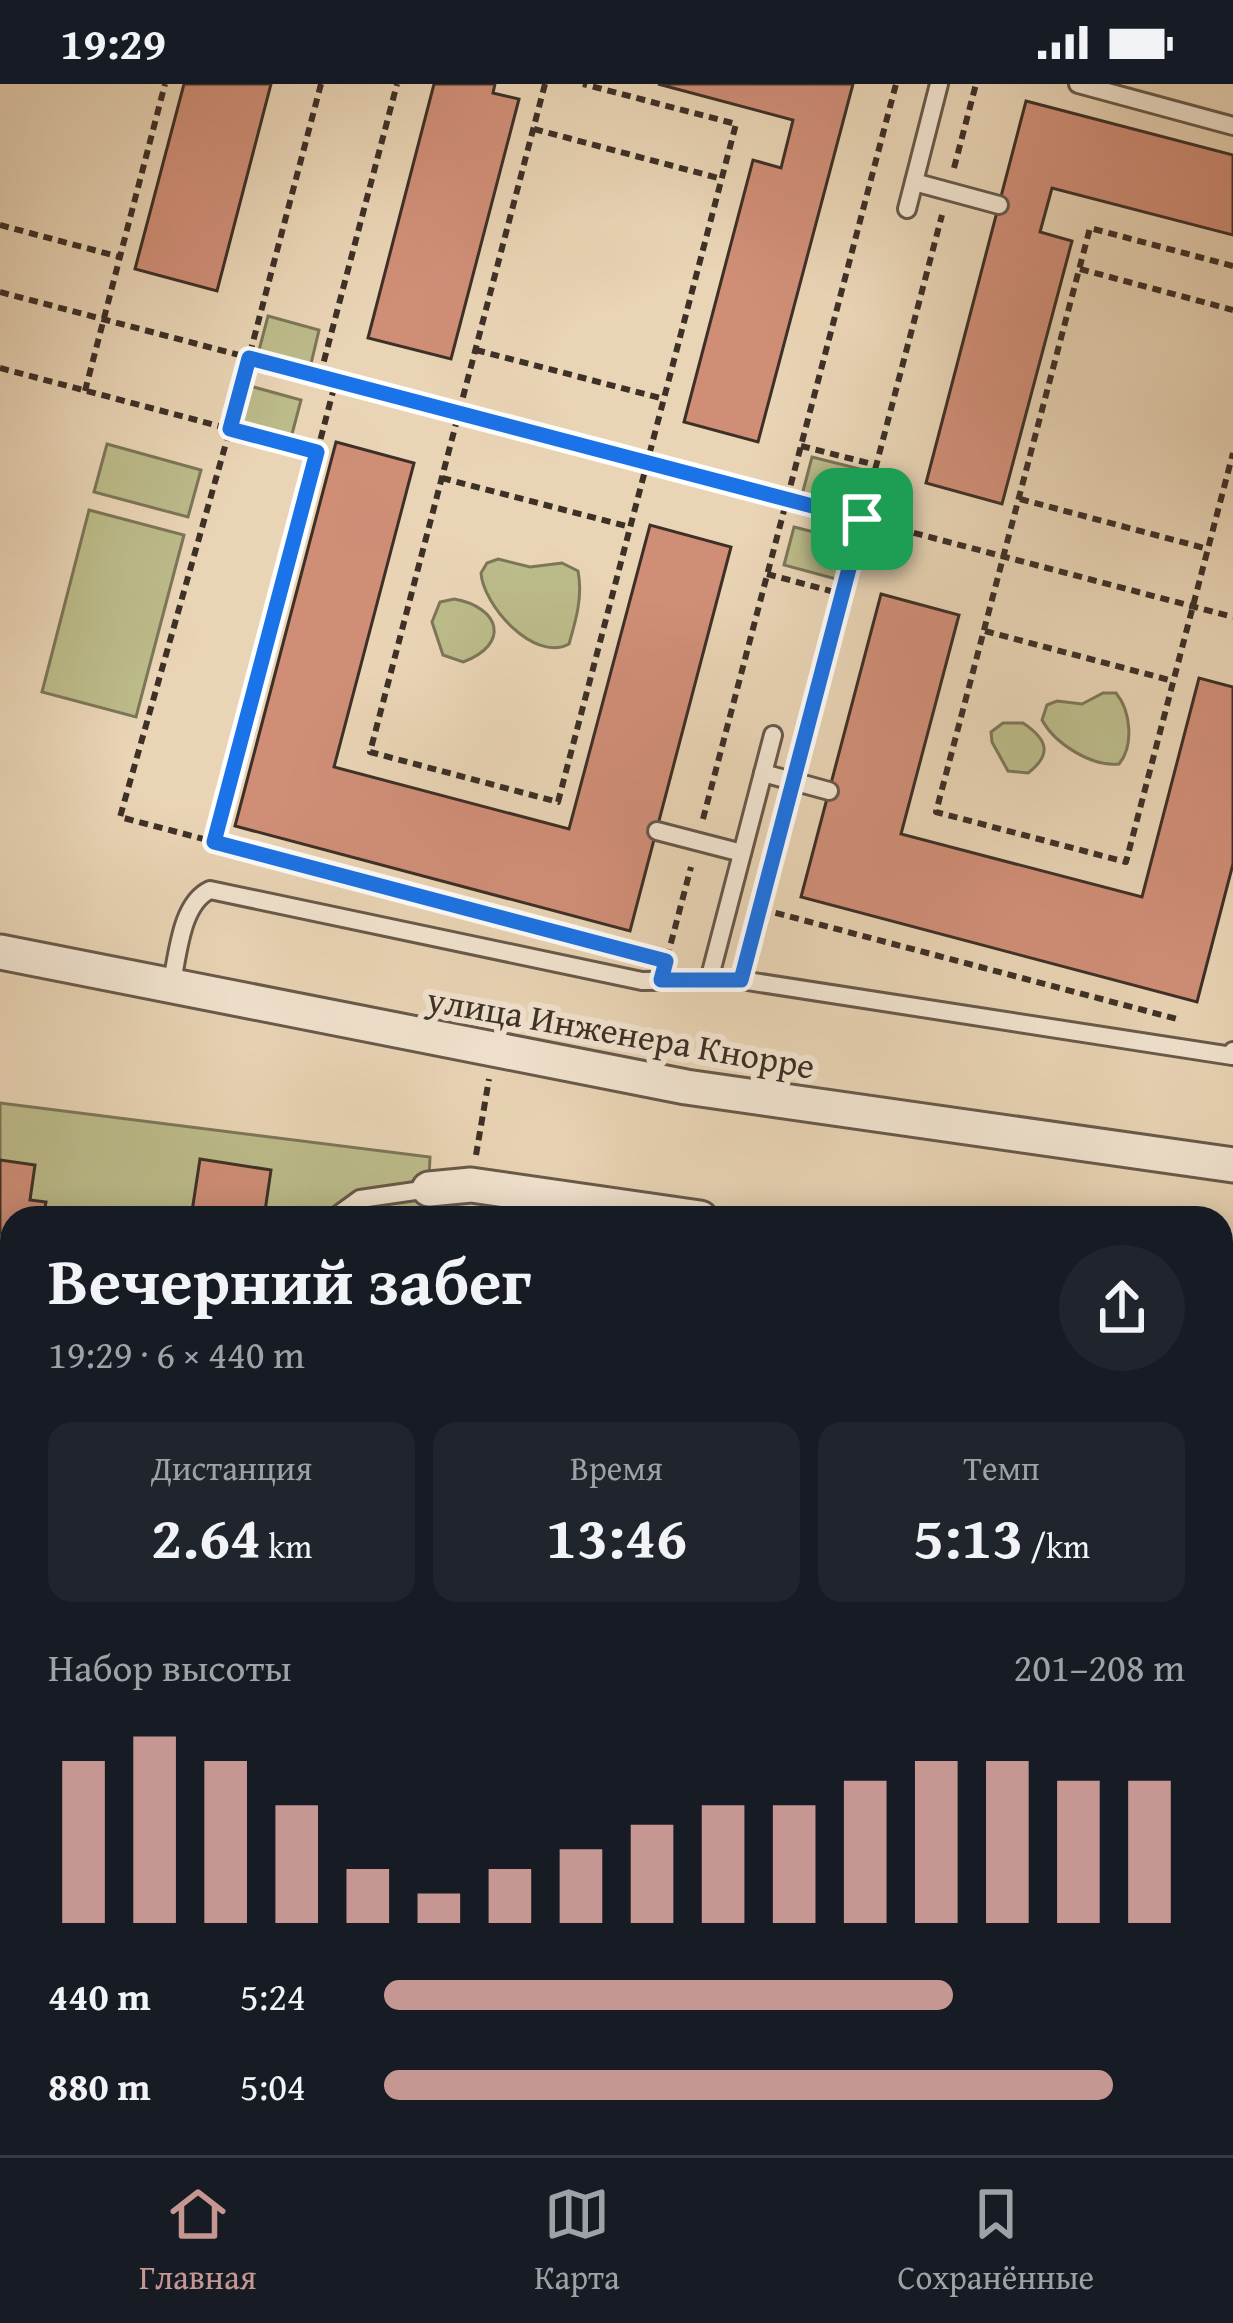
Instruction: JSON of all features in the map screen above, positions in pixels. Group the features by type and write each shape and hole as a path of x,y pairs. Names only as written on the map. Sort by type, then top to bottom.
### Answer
{"street":[{"name":"улица Инженера Кнорре","path":"0,952 686,1087 1233,1165"},
{"path":"429,1190 471,1185 617,1206"}],"lane":[{"path":"907,209 939,84"},
{"path":"1078,84 1233,125"},
{"path":"914,182 999,205"},
{"path":"709,980 773,735"},
{"path":"764,773 829,791"},
{"path":"657,831 742,853"},
{"path":"171,986 190,910 210,890 642,980 741,980 1232,1055 1233,1051"},
{"path":"350,1206 361,1198 429,1190"}],"path":[{"path":"85,391 165,84"},
{"path":"320,84 230,429 120,817 598,943"},
{"path":"320,376 397,84"},
{"path":"545,84 370,752 558,802 736,124 583,84"},
{"path":"661,980 896,84"},
{"path":"741,980 976,84"},
{"path":"533,129 722,179"},
{"path":"0,225 120,257"},
{"path":"1233,266 1090,228 936,812 1126,862 1233,453"},
{"path":"1079,269 1233,310"},
{"path":"0,292 1233,617"},
{"path":"475,350 664,399"},
{"path":"0,368 317,452"},
{"path":"214,842 336,380"},
{"path":"801,446 876,465"},
{"path":"442,477 630,526"},
{"path":"1019,499 1208,549"},
{"path":"767,574 842,594"},
{"path":"984,631 1173,680"},
{"path":"760,909 1188,1022"},
{"path":"471,1185 494,1052"}],"shaded area":[{"path":"268,316 319,330 310,368 258,354"},
{"path":"250,386 301,400 291,438 240,424"},
{"path":"107,444 201,470 188,517 94,492"},
{"path":"812,457 864,470 854,508 802,495"},
{"path":"89,510 184,535 136,717 42,692"},
{"path":"794,527 846,540 836,579 784,565"},
{"path":"498,559 530,567 562,563 578,571 579,599 569,644 541,645 500,615 481,573 487,563"},
{"path":"454,599 482,610 494,627 488,646 463,662 443,655 432,622 440,602"},
{"path":"1103,693 1116,693 1127,719 1129,738 1119,764 1097,762 1075,752 1042,720 1047,705 1057,701 1082,704"},
{"path":"1003,723 1023,723 1042,741 1044,753 1028,773 1008,771 992,742 991,732"},
{"path":"0,1103 430,1157 428,1206 0,1206"}],"building":[{"path":"184,84 271,84 217,291 135,269"},
{"path":"434,84 495,84 493,93 519,99 451,359 368,338"},
{"path":"658,84 853,84 758,442 684,422 753,160 781,168 793,120"},
{"path":"1026,101 1233,155 1233,235 1052,188 1040,232 1072,241 1002,504 926,483"},
{"path":"336,442 414,463 334,767 569,829 650,525 731,547 630,931 235,826"},
{"path":"881,594 959,615 901,834 1142,897 1199,678 1233,687 1233,864 1197,1002 801,897"},
{"path":"200,1159 271,1170 266,1206 193,1206"},
{"path":"0,1160 35,1165 30,1200 46,1202 45,1206 0,1206"}],"route":[{"path":"249,358 862,519 741,980 661,980 666,961 214,842 317,452 230,429 249,358"}]}
